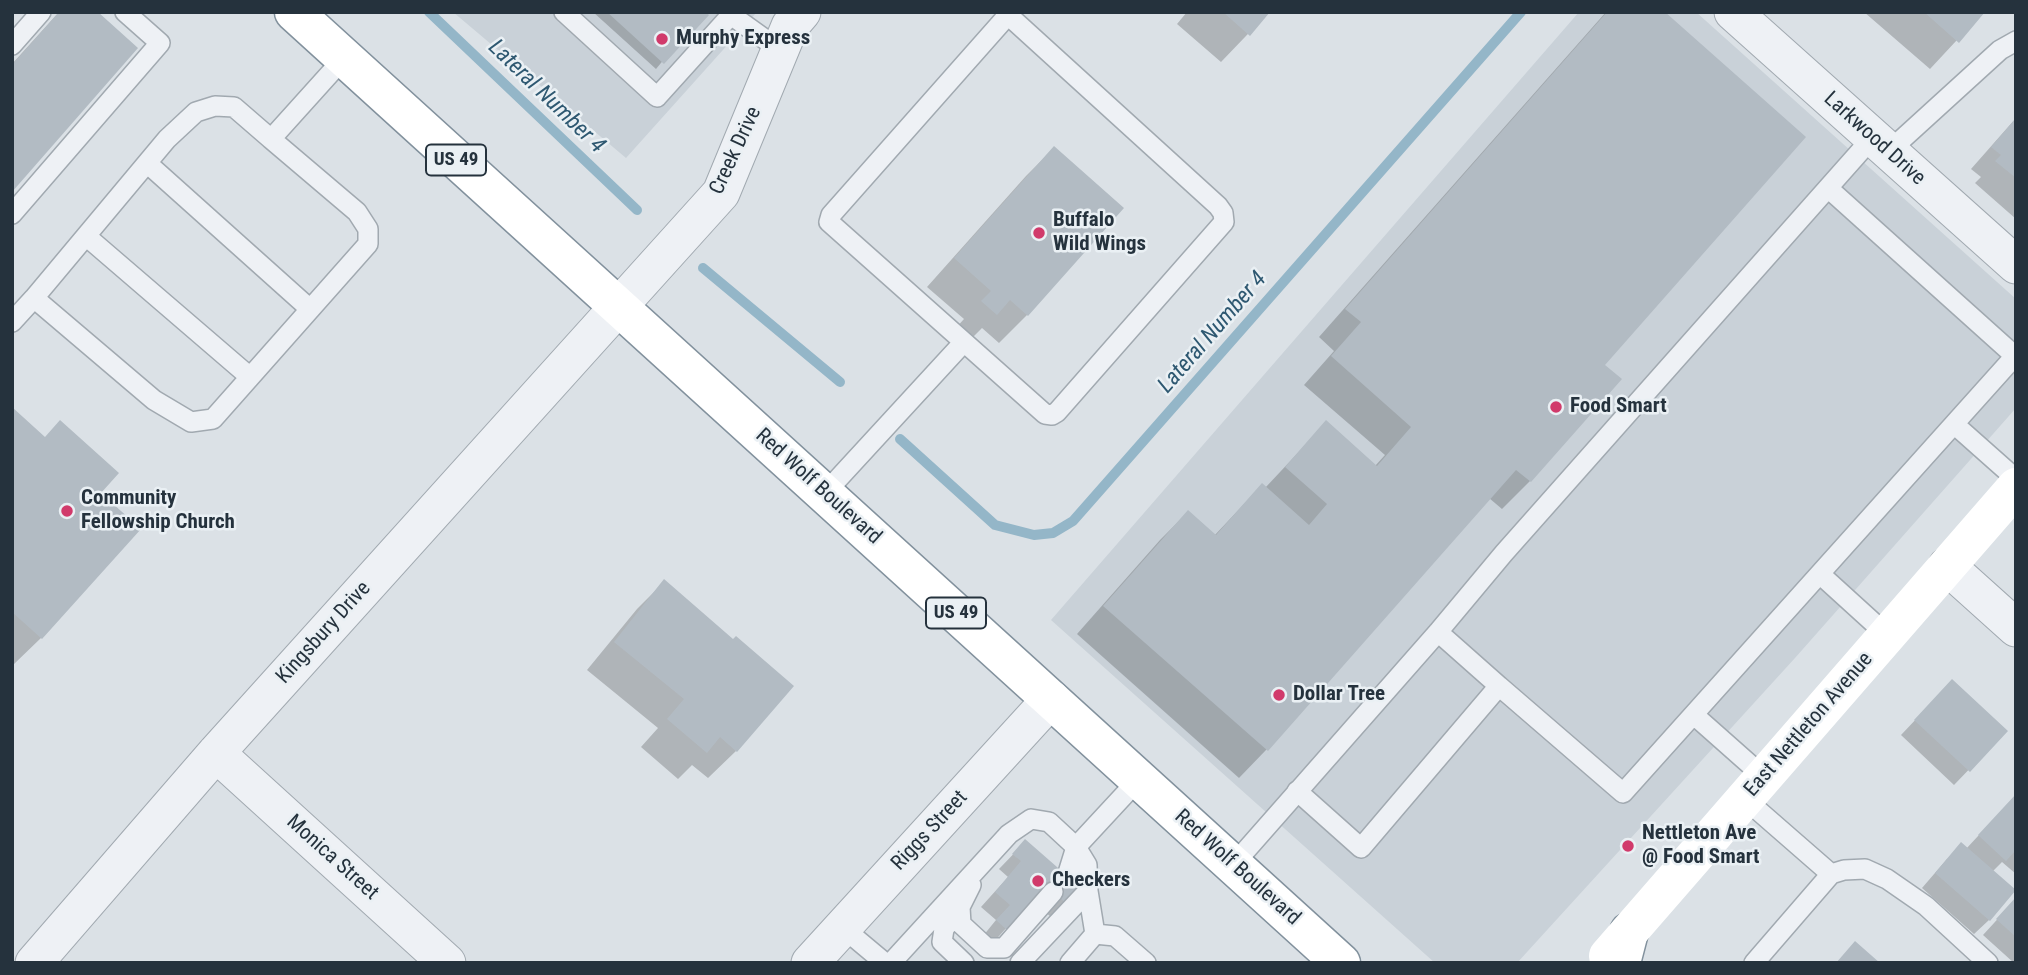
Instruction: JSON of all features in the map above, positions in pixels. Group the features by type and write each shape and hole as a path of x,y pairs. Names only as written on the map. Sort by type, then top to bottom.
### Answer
{"main road":[{"name":"Red Wolf Boulevard","path":"294,12 1341,963"},
{"name":"East Nettleton Avenue","path":"1602,963 1625,948 1754,788 2016,487"}],"street":[{"name":"Creek Drive","path":"619,307 721,192 790,26 802,12"},
{"name":"Larkwood Drive","path":"1733,12 2016,265"},
{"name":"Kingsbury Drive","path":"34,963 216,753 619,307"},
{"path":"1947,566 2016,628"},
{"name":"Riggs Street","path":"810,963 1051,699"},
{"name":"Monica Street","path":"216,753 447,963"}],"lane":[{"path":"12,45 41,12"},
{"path":"12,214 160,43 125,12"},
{"path":"564,12 657,97 729,13 780,50"},
{"path":"1006,13 1223,213 1224,222 1052,415 1045,414 829,222 831,215 1006,13"},
{"path":"1233,864 1828,188 2000,50 2016,41"},
{"path":"271,139 344,58"},
{"path":"12,322 167,139 197,112 215,106 234,107 357,212 369,229 368,244 213,419 191,422 154,400 34,298"},
{"path":"147,163 310,309"},
{"path":"1438,632 1623,793 2016,355 1828,188"},
{"path":"86,236 250,377"},
{"path":"825,494 963,343"},
{"path":"1954,424 2016,479"},
{"path":"1821,575 1887,635"},
{"path":"1297,791 1361,848 1499,686"},
{"path":"1694,715 1754,788 1831,874"},
{"path":"1067,876 1076,847 1139,779"},
{"path":"891,963 1009,834 1031,819 1049,822 1076,847 1087,865 1095,934"},
{"path":"964,963 942,942 944,929 960,907 980,865"},
{"path":"1754,963 1831,874 1865,869 1887,879 1926,906 1988,963"},
{"path":"1020,963 1088,891"},
{"path":"988,963 1054,892"},
{"path":"960,907 961,925 987,948 1003,948"},
{"path":"842,927 885,963"},
{"path":"1067,962 1095,934"},
{"path":"1095,934 1115,936 1146,963"}],"shaded area":[{"path":"453,12 757,12 626,158"},
{"path":"1579,12 1696,12 2016,299 2016,408 1795,658 1517,963 1435,963 1051,620"}],"building":[{"path":"59,12 98,12 138,48 12,192 12,65"},
{"name":"Murphy Express","path":"607,12 706,12 709,15 664,64"},
{"path":"1223,12 1270,12 1250,36"},
{"path":"1607,12 1665,12 1806,137 1605,365 1622,379 1531,482 1516,470 1268,751 1103,606 1188,510 1216,535 1262,483 1309,525 1327,504 1285,467 1326,420 1377,466 1411,427 1331,356 1361,322 1345,309"},
{"path":"1924,12 1985,12 1959,43"},
{"path":"2016,118 2016,178 1995,161 2001,155 1991,147"},
{"name":"Buffalo Wild Wings","path":"1054,146 1124,208 1028,316 1010,300 997,315 981,301 991,291 954,258"},
{"name":"Community Fellowship Church","path":"12,407 45,437 60,420 119,473 101,493 141,529 42,639 12,612"},
{"path":"664,579 733,639 736,636 794,686 737,752 720,737 707,753 667,719 684,699 614,642"},
{"path":"1952,679 2008,731 1970,772 1914,720"},
{"path":"2016,794 2016,850 2006,861 1978,835"},
{"name":"Checkers","path":"1025,839 1081,888 1067,904 1046,886 1007,930 996,920 1010,905 995,892 1021,861 1012,854"},
{"path":"1961,842 2016,890 1990,921 1935,873"},
{"path":"2016,897 2016,937 1996,919"},
{"path":"1855,941 1880,963 1836,963"}],"waterway":[{"name":"Lateral Number 4","path":"429,12 637,210"},
{"name":"Lateral Number 4","path":"900,439 995,525 1034,535 1053,533 1073,521 1521,12"},
{"name":"Lateral Number 4","path":"703,268 840,382"}],"place":[{"name":"Murphy Express","path":"662,39"},
{"name":"Buffalo Wild Wings","path":"1039,233"},
{"name":"Food Smart","path":"1556,407"},
{"name":"Community Fellowship Church","path":"67,511"},
{"name":"Dollar Tree","path":"1279,695"},
{"name":"Nettleton Ave @ Food Smart","path":"1628,846"},
{"name":"Checkers","path":"1038,881"}]}
